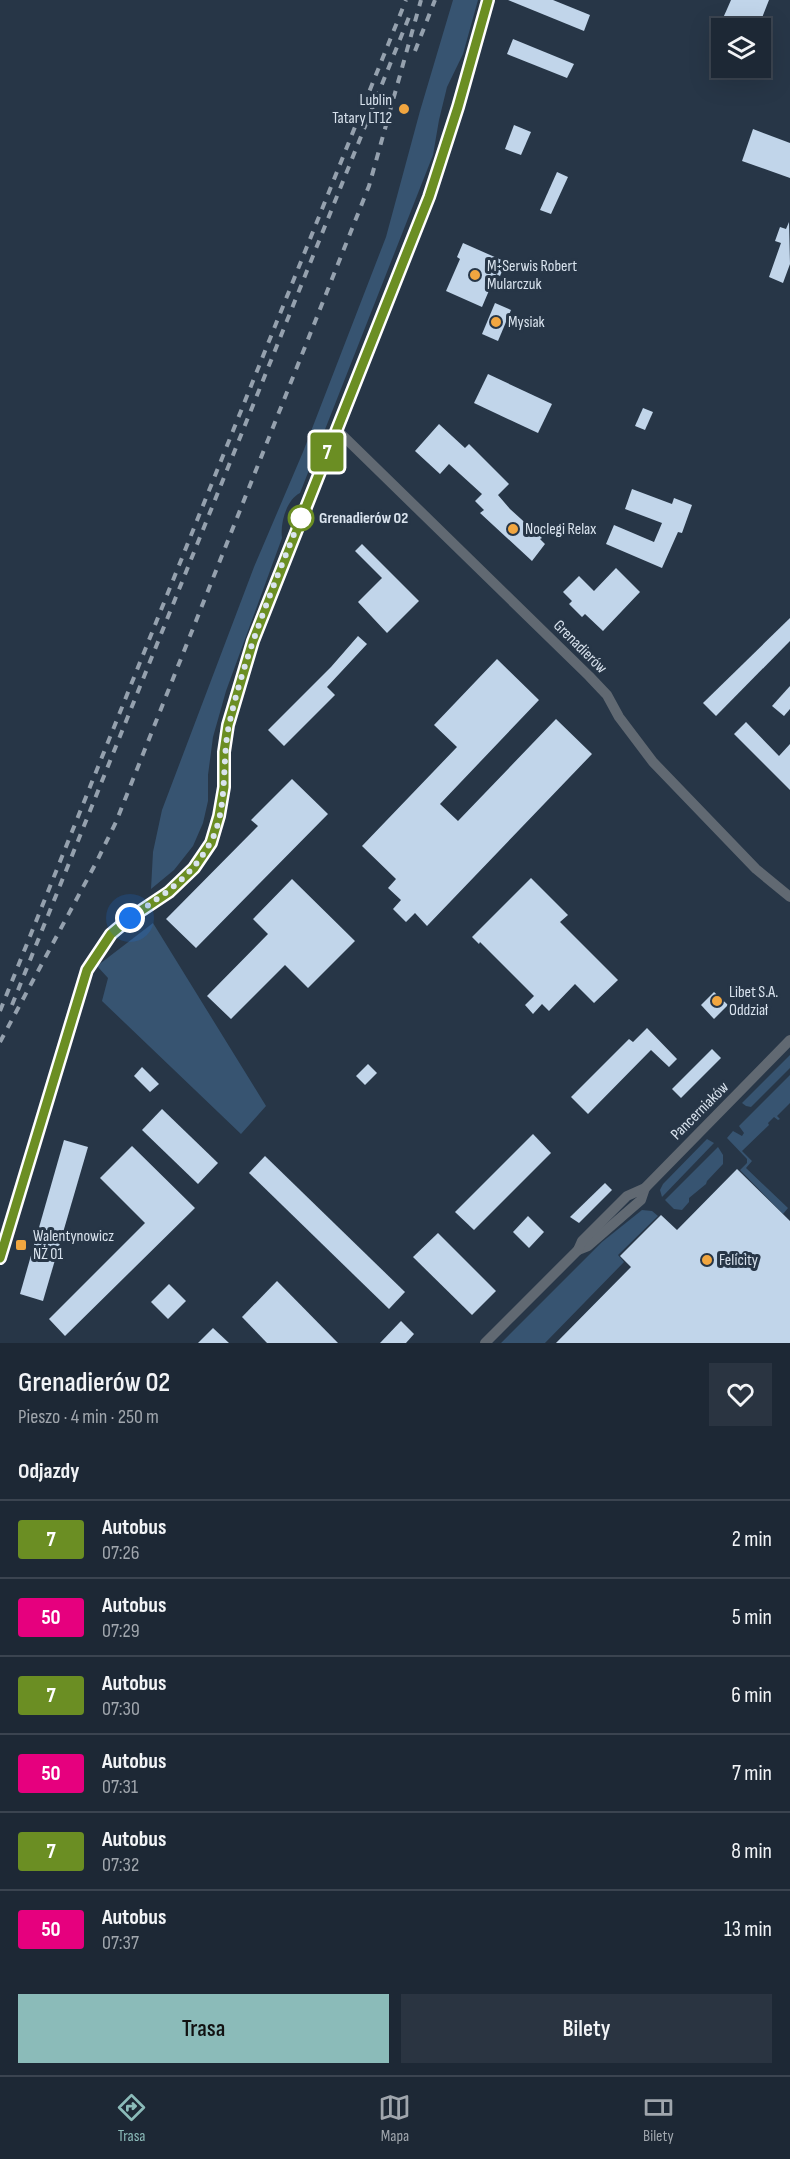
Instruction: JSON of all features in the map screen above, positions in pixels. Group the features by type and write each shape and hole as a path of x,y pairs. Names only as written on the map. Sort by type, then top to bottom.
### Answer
{"street":[{"path":"0,1258 87,970 111,934 130,918 169,892 194,868 211,843 224,787 224,752 228,725 253,641 429,197 458,107 488,0"},
{"name":"Grenadierów","path":"336,429 589,676 606,695 619,717 653,762 756,868 790,897"},
{"name":"Pancerniaków","path":"485,1343 578,1250 582,1241 627,1196 645,1188 790,1040"},
{"name":"Pancerniaków","path":"776,1056 790,1046"}],"shaded area":[{"path":"453,0 478,0 463,54 447,87 433,155 300,493 291,501 285,513 282,538 226,691 213,737 208,775 208,801 203,823 193,846 174,870 151,889 153,852 162,810 254,567 303,452 386,237"},
{"path":"153,923 266,1106 241,1134 102,1001 108,978 97,966"},
{"path":"790,1055 790,1068 751,1107 742,1103"},
{"path":"790,1075 790,1103 777,1116 780,1119 774,1117 768,1123 769,1125 742,1151 752,1161 746,1168 788,1208 783,1214 740,1170 747,1163 747,1159 727,1138 733,1131 742,1136 744,1133 739,1126"},
{"path":"707,1139 714,1143 662,1197 660,1190 663,1184"},
{"path":"718,1147 723,1155 723,1164 706,1184 689,1198 689,1202 682,1210 674,1209 665,1200"},
{"path":"642,1210 652,1211 658,1216 618,1255 624,1262 545,1343 501,1343 602,1242"}],"building":[{"path":"508,0 553,0 590,15 584,31"},
{"path":"731,0 769,0 762,18 723,18"},
{"path":"513,39 574,64 567,78 507,54"},
{"path":"514,125 531,132 521,155 505,149"},
{"path":"753,129 790,143 790,178 742,161"},
{"path":"557,172 568,177 551,214 540,210"},
{"path":"789,222 790,264 783,283 769,277 781,243 775,241 780,227 786,229"},
{"name":"M-Serwis Robert Mularczuk","path":"463,243 506,262 500,276 496,274 482,307 446,291 460,259 457,257"},
{"name":"Mysiak","path":"495,303 511,310 498,341 482,334"},
{"path":"488,374 552,404 538,433 474,403"},
{"path":"643,408 653,412 645,430 635,426"},
{"path":"439,424 465,448 469,444 509,484 498,495 542,538 540,539 545,544 532,561 480,513 484,510 475,501 482,494 449,464 440,474 415,451"},
{"path":"632,489 672,504 674,498 692,505 682,533 678,532 662,568 606,544 614,525 654,542 662,523 625,509"},
{"path":"362,544 419,601 387,633 358,602 382,578 355,551"},
{"path":"616,568 640,592 603,631 585,614 582,617 569,604 572,601 563,592 579,576 594,591"},
{"path":"790,618 790,641 716,716 703,703"},
{"path":"358,636 367,644 327,687 335,695 284,746 268,730 331,667"},
{"path":"497,659 539,700 440,804 458,821 556,719 592,754 427,926 415,913 406,922 393,909 401,900 388,888 396,879 362,846 457,747 434,725"},
{"path":"790,686 790,709 784,716 772,706"},
{"path":"746,722 779,756 790,744 790,790 734,734"},
{"path":"292,779 328,814 196,948 166,919 258,826 251,820"},
{"path":"531,878 568,915 560,922 618,980 594,1003 575,984 549,1011 542,1004 533,1014 525,1005 534,996 480,942 479,944 472,937"},
{"path":"292,879 355,941 308,988 285,965 231,1019 207,996 268,934 253,919"},
{"path":"714,992 728,1005 714,1019 701,1005"},
{"path":"647,1028 677,1059 669,1067 651,1050 588,1114 571,1097 629,1039 633,1042"},
{"path":"712,1049 721,1058 681,1098 672,1089"},
{"path":"368,1064 377,1073 365,1085 356,1076"},
{"path":"142,1067 159,1084 150,1092 134,1076"},
{"path":"162,1109 218,1163 198,1184 142,1130"},
{"path":"533,1134 551,1153 474,1230 455,1212"},
{"path":"64,1140 88,1147 43,1301 20,1294"},
{"path":"132,1146 195,1208 65,1336 49,1319 145,1223 100,1178"},
{"path":"265,1156 405,1292 389,1309 249,1173"},
{"name":"Felicity","path":"737,1169 790,1221 790,1343 556,1343 631,1267 620,1256 661,1215 677,1230"},
{"path":"605,1183 612,1190 579,1223 570,1217"},
{"path":"528,1216 544,1232 529,1248 513,1232"},
{"path":"438,1233 496,1291 472,1315 413,1257"},
{"path":"277,1281 338,1343 267,1343 242,1317"},
{"path":"169,1284 186,1301 168,1319 151,1302"},
{"path":"401,1321 414,1334 406,1343 380,1343"},
{"path":"213,1328 229,1343 198,1343"}],"railway":[{"path":"0,1011 406,0"},
{"path":"0,1042 116,822 369,186 421,0"},
{"path":"415,51 435,0"},
{"path":"12,1005 409,17"}],"bus line":[{"name":"7","path":"0,1258 87,970 111,934 130,918 169,892 194,868 211,843 224,787 224,752 228,725 253,641 429,197 458,107 488,0"}],"place":[{"name":"Lublin Tatary LT12","path":"404,109"},
{"name":"M-Serwis Robert Mularczuk","path":"475,275"},
{"name":"Mysiak","path":"496,322"},
{"name":"Grenadierów 02","path":"301,518"},
{"name":"Noclegi Relax","path":"513,529"},
{"name":"Libet S.A. Oddział","path":"717,1001"},
{"name":"Walentynowicz NŻ 01","path":"21,1245"},
{"name":"Felicity","path":"707,1260"}],"route":[{"path":"130,918 169,892 194,868 211,843 224,787 224,752 228,725 241,678 302,514 301,518"}]}
